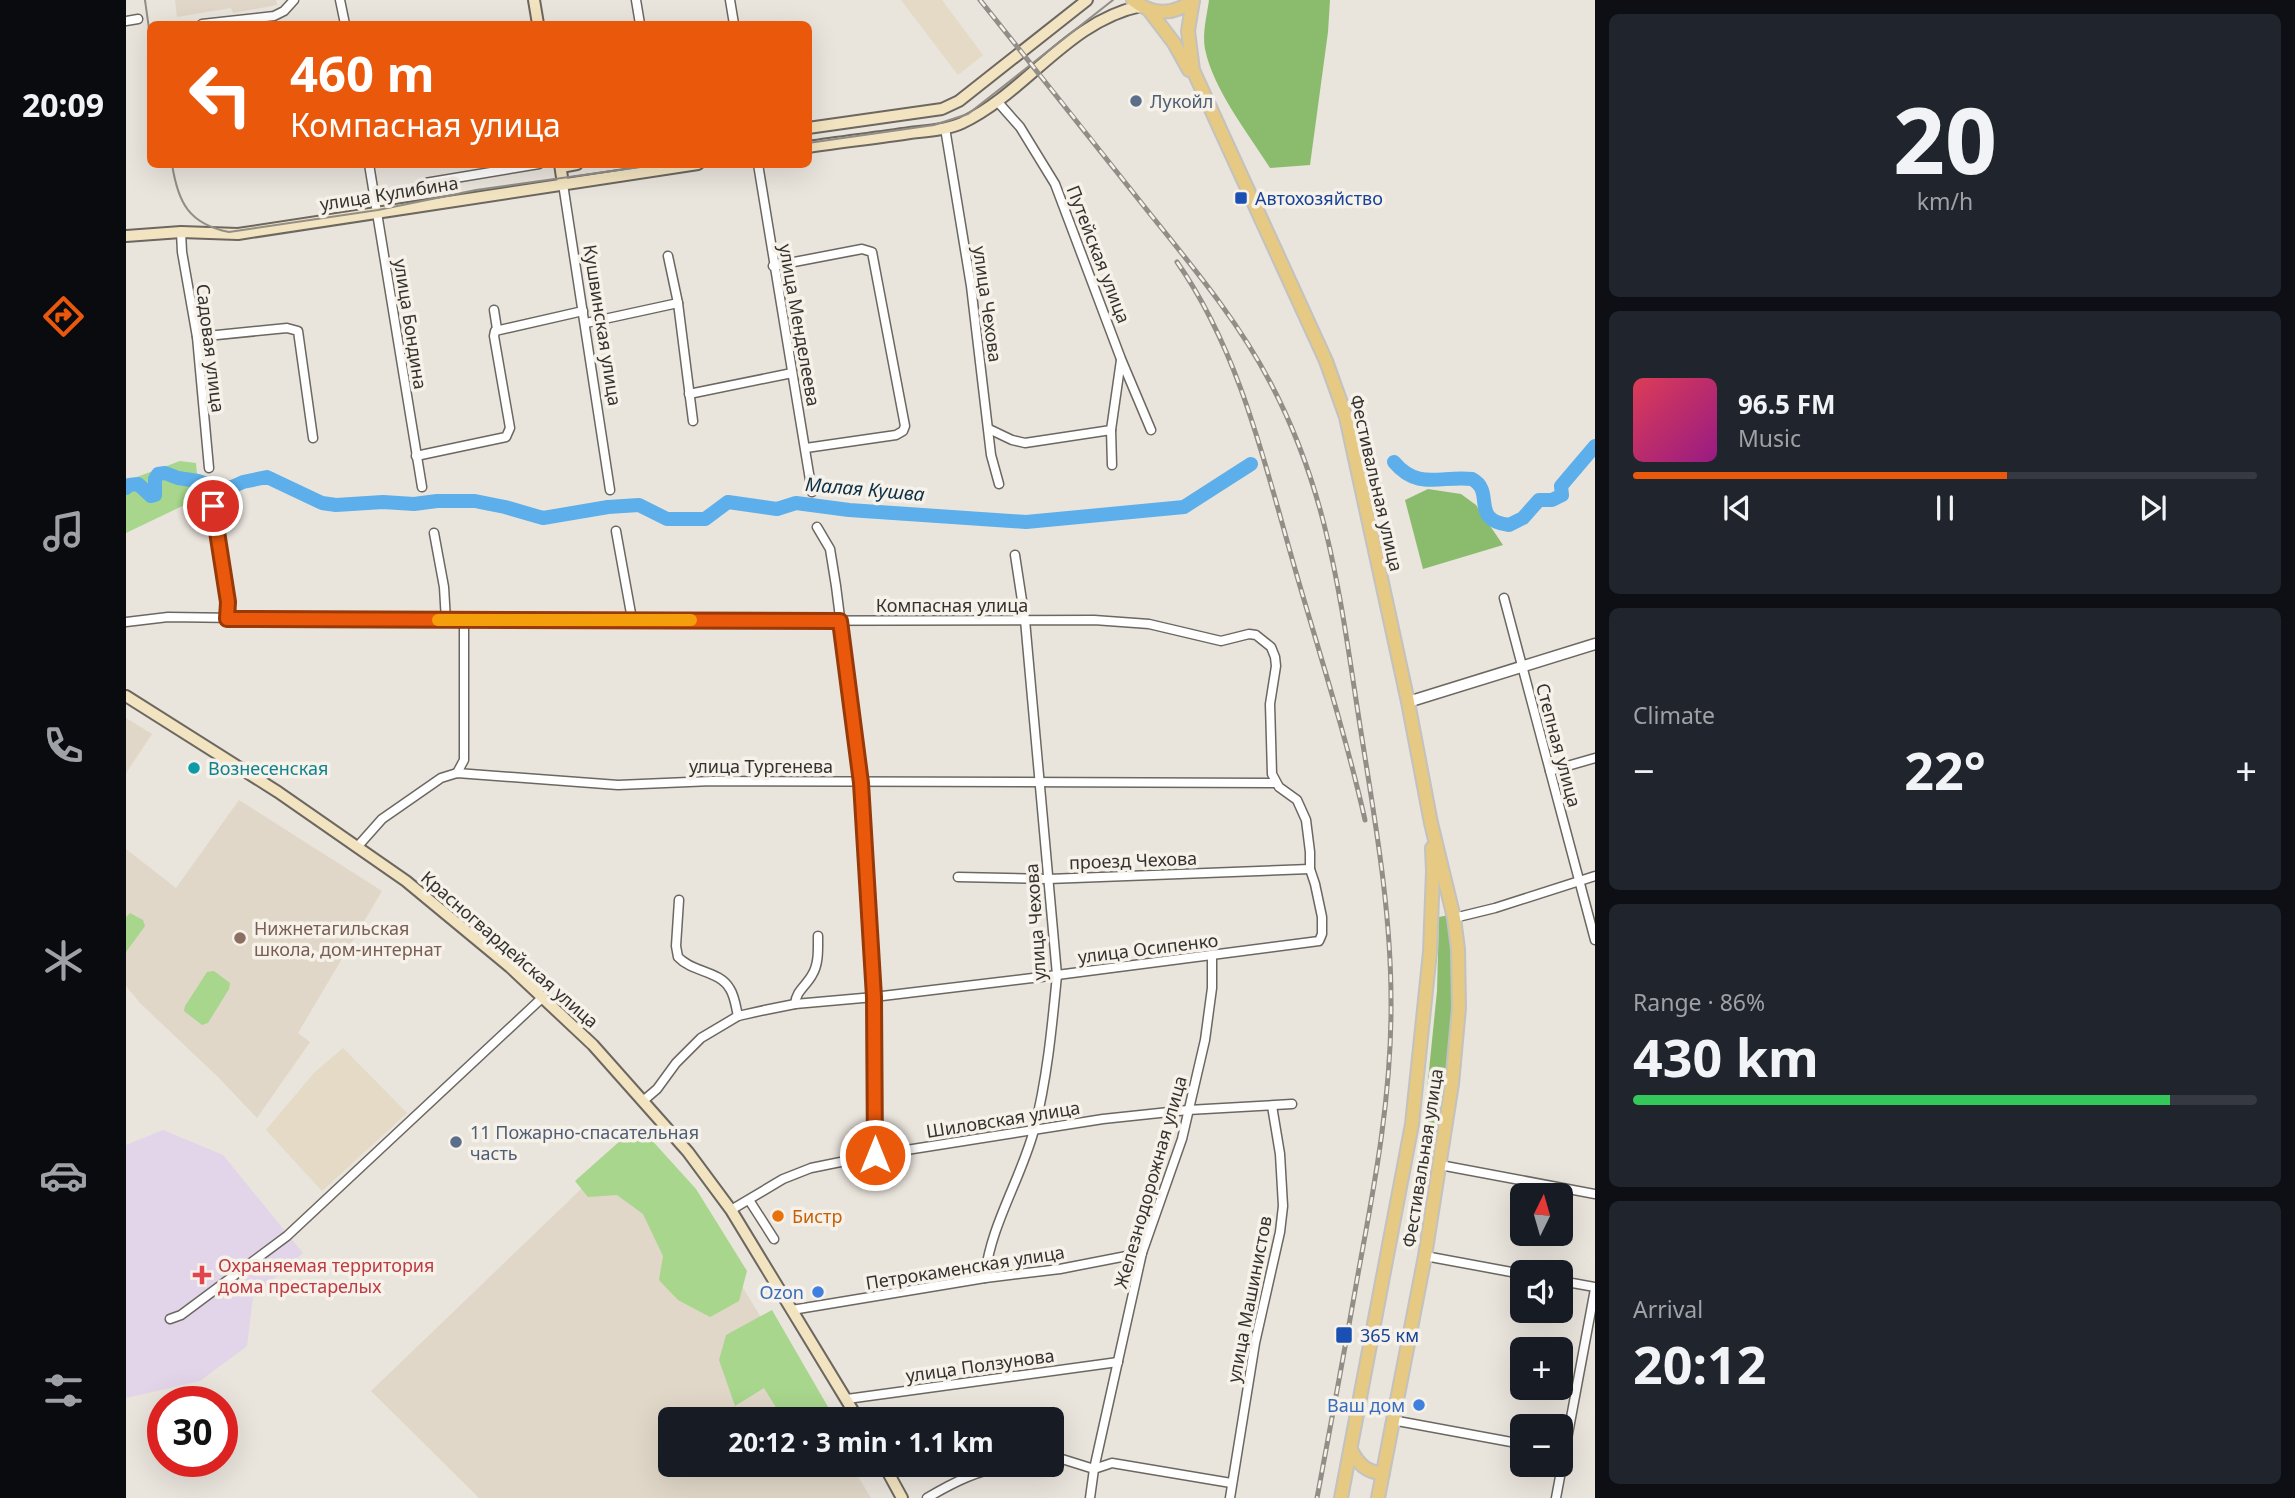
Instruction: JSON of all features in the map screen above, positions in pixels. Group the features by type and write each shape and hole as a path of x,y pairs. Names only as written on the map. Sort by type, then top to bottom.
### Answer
{"main road":[{"path":"534,0 538,21"},
{"path":"812,127 942,109 959,101 1087,0"},
{"path":"812,146 945,128 967,120 997,101 1100,20 1141,5 1172,11 1193,0"},
{"name":"Фестивальная улица","path":"1193,0 1188,44 1193,70 1326,361 1346,416 1408,702 1431,823 1450,898 1458,949 1459,1008 1452,1084 1424,1256 1378,1498"},
{"name":"Фестивальная улица","path":"1141,5 1174,43 1202,92"},
{"name":"Кушвинская улица","path":"561,168 563,184"},
{"name":"улица Кулибина","path":"126,236 181,232 238,234 671,168"},
{"name":"Красногвардейская улица","path":"126,696 278,792 416,889 543,997 593,1045 688,1152 731,1210 851,1407"},
{"name":"Фестивальная улица","path":"1341,1498 1412,1124 1426,992 1432,899 1431,823"},
{"path":"1432,899 1438,896 1450,898"},
{"path":"1351,1450 1363,1467 1371,1472 1383,1473"},
{"path":"891,1477 902,1498"}],"street":[{"path":"229,21 274,16 284,11 294,0"},
{"path":"340,0 344,21"},
{"path":"636,0 640,21"},
{"path":"730,0 734,21"},
{"path":"126,21 138,19"},
{"name":"Путейская улица","path":"997,101 1020,127 1055,184 1121,359 1152,430"},
{"name":"улица Чехова","path":"945,128 971,286 990,455 999,484"},
{"name":"улица Бондина","path":"370,168 422,487"},
{"name":"улица Менделеева","path":"759,168 812,492"},
{"path":"425,183 476,169"},
{"name":"Кушвинская улица","path":"563,184 610,490"},
{"name":"Садовая улица","path":"181,232 197,337 209,468"},
{"path":"773,266 862,250 872,252 905,426 897,435 806,448"},
{"path":"668,256 678,303 693,421"},
{"path":"586,323 678,303"},
{"path":"416,456 501,440 509,432 510,423 494,336 497,329 494,310"},
{"path":"497,329 583,311"},
{"path":"197,337 287,328 298,331 313,438"},
{"path":"1112,465 1111,430 1121,359"},
{"path":"689,394 792,373"},
{"path":"989,429 1025,443 1111,430"},
{"path":"213,506 228,602 227,619"},
{"path":"817,527 830,549 861,783 874,997 875,1155"},
{"path":"616,531 632,619"},
{"path":"434,533 444,587 446,621"},
{"name":"улица Чехова","path":"985,1278 989,1251 1034,1130 1052,1032 1056,975 1025,620 1015,555"},
{"name":"Степная улица","path":"1504,598 1595,940"},
{"name":"Компасная улица","path":"126,622 168,617 446,621 1094,620 1149,624 1222,641 1248,634 1256,635 1271,648 1275,657 1270,726 1272,774 1275,783"},
{"path":"358,846 382,818 441,778 457,773 464,760 464,621"},
{"path":"1408,702 1595,643"},
{"path":"1550,771 1595,758"},
{"name":"улица Тургенева","path":"457,773 618,785 712,781 1275,783"},
{"path":"1275,783 1290,793 1302,809 1306,820 1310,869"},
{"name":"улица Осипенко","path":"643,1101 657,1089 676,1063 701,1038 738,1016 795,1004 874,997 1315,943 1322,934 1322,917 1310,869"},
{"name":"проезд Чехова","path":"958,877 1048,879 1310,869"},
{"path":"1454,918 1495,908 1595,876"},
{"path":"679,900 676,946 678,957 694,969 719,977 731,990 738,1016"},
{"path":"795,1004 798,993 816,966 818,936"},
{"name":"Железнодорожная улица","path":"1090,1498 1094,1469 1142,1253 1182,1139 1209,1015 1212,955"},
{"path":"170,1319 181,1315 287,1236 543,997"},
{"name":"Шиловская улица","path":"731,1210 783,1179 811,1168 875,1155 1103,1119 1188,1110 1292,1104"},
{"name":"улица Машинистов","path":"1230,1498 1255,1343 1280,1232 1283,1206 1280,1154 1272,1106"},
{"path":"1440,1166 1595,1194"},
{"path":"749,1200 774,1239"},
{"name":"Петрокаменская улица","path":"792,1310 985,1278 1060,1269 1142,1253"},
{"path":"1424,1256 1510,1272"},
{"path":"1570,1414 1595,1288 1573,1283"},
{"name":"улица Ползунова","path":"846,1399 1118,1362"},
{"path":"1392,1420 1510,1442"},
{"path":"1064,1460 1094,1469 1112,1463 1231,1483"},
{"path":"927,1498 966,1477"},
{"path":"1556,1498 1559,1477"}],"shaded area":[{"path":"175,0 276,0 277,5 233,13 231,8 177,17"},
{"path":"901,0 942,0 983,55 958,75"},
{"path":"126,718 152,734 126,773"},
{"name":"Нижнетагильская школа, дом-интернат","path":"239,800 382,891 298,1033 310,1042 257,1118 126,986 126,849 176,888"},
{"path":"343,1048 407,1113 322,1191 266,1130 314,1073"},
{"name":"Охраняемая территория дома престарелых","path":"163,1130 223,1155 303,1253 253,1297 247,1346 200,1381 178,1386 147,1386 147,1393 126,1398 126,1145"},
{"path":"630,1142 698,1214 816,1407 658,1407 658,1477 858,1477 871,1498 479,1498 371,1391"}],"green space":[{"path":"1209,0 1330,0 1310,165 1270,168 1232,110 1215,80 1205,49 1204,31"},
{"path":"180,461 196,463 199,498 126,533 126,481"},
{"path":"1428,489 1461,494 1476,505 1503,545 1423,569 1405,500"},
{"path":"130,913 143,920 145,926 126,952 126,917"},
{"path":"1449,915 1452,1011 1446,1077 1431,1172 1424,1165 1425,1110 1437,991 1439,917"},
{"path":"214,971 230,983 229,989 208,1023 202,1025 184,1011 185,1006 207,972"},
{"path":"638,1125 696,1189 747,1271 739,1301 710,1317 678,1300 659,1280 663,1256 643,1214 617,1195 588,1197 575,1181"},
{"path":"772,1310 828,1407 776,1407 764,1388 735,1406 719,1360 726,1335"}],"waterway":[{"name":"Малая Кушва","path":"1394,462 1403,471 1421,479 1472,479 1482,491 1486,512 1490,518 1509,525 1523,518 1539,500 1552,500 1562,495 1561,486 1595,446"},
{"name":"Малая Кушва","path":"126,488 138,484 151,496 155,495 155,479 158,474 165,473 216,487 232,487 267,477 322,503 336,505 475,501 543,518 608,507 639,505 667,519 705,519 728,502 777,509 796,503 849,510 1026,522 1184,507 1251,464"}],"tram line":[{"path":"145,0 148,21"},
{"path":"812,142 934,125 968,114 1113,0"},
{"path":"173,168 178,190 188,210 204,223 229,232 378,210 476,190 633,168"}],"railway":[{"path":"980,0 1197,272 1243,336 1270,382 1304,458 1335,572 1379,846 1390,961 1391,1035 1381,1138 1317,1498"},
{"path":"1177,262 1218,333 1248,410 1341,726 1365,820"}],"slow traffic":[{"path":"438,620 691,620"}],"place":[{"name":"Лукойл","path":"1136,101"},
{"name":"Автохозяйство","path":"1241,198"},
{"name":"Вознесенская","path":"194,768"},
{"name":"Нижнетагильская школа, дом-интернат","path":"240,938"},
{"name":"11 Пожарно-спасательная часть","path":"456,1142"},
{"name":"Бистр","path":"778,1216"},
{"name":"Охраняемая территория дома престарелых","path":"202,1275"},
{"name":"Ozon","path":"818,1292"},
{"name":"365 км","path":"1344,1335"},
{"name":"Ваш дом","path":"1419,1405"}],"route":[{"path":"213,506 228,602 227,619 840,621 861,783 874,997 875,1155"}]}
